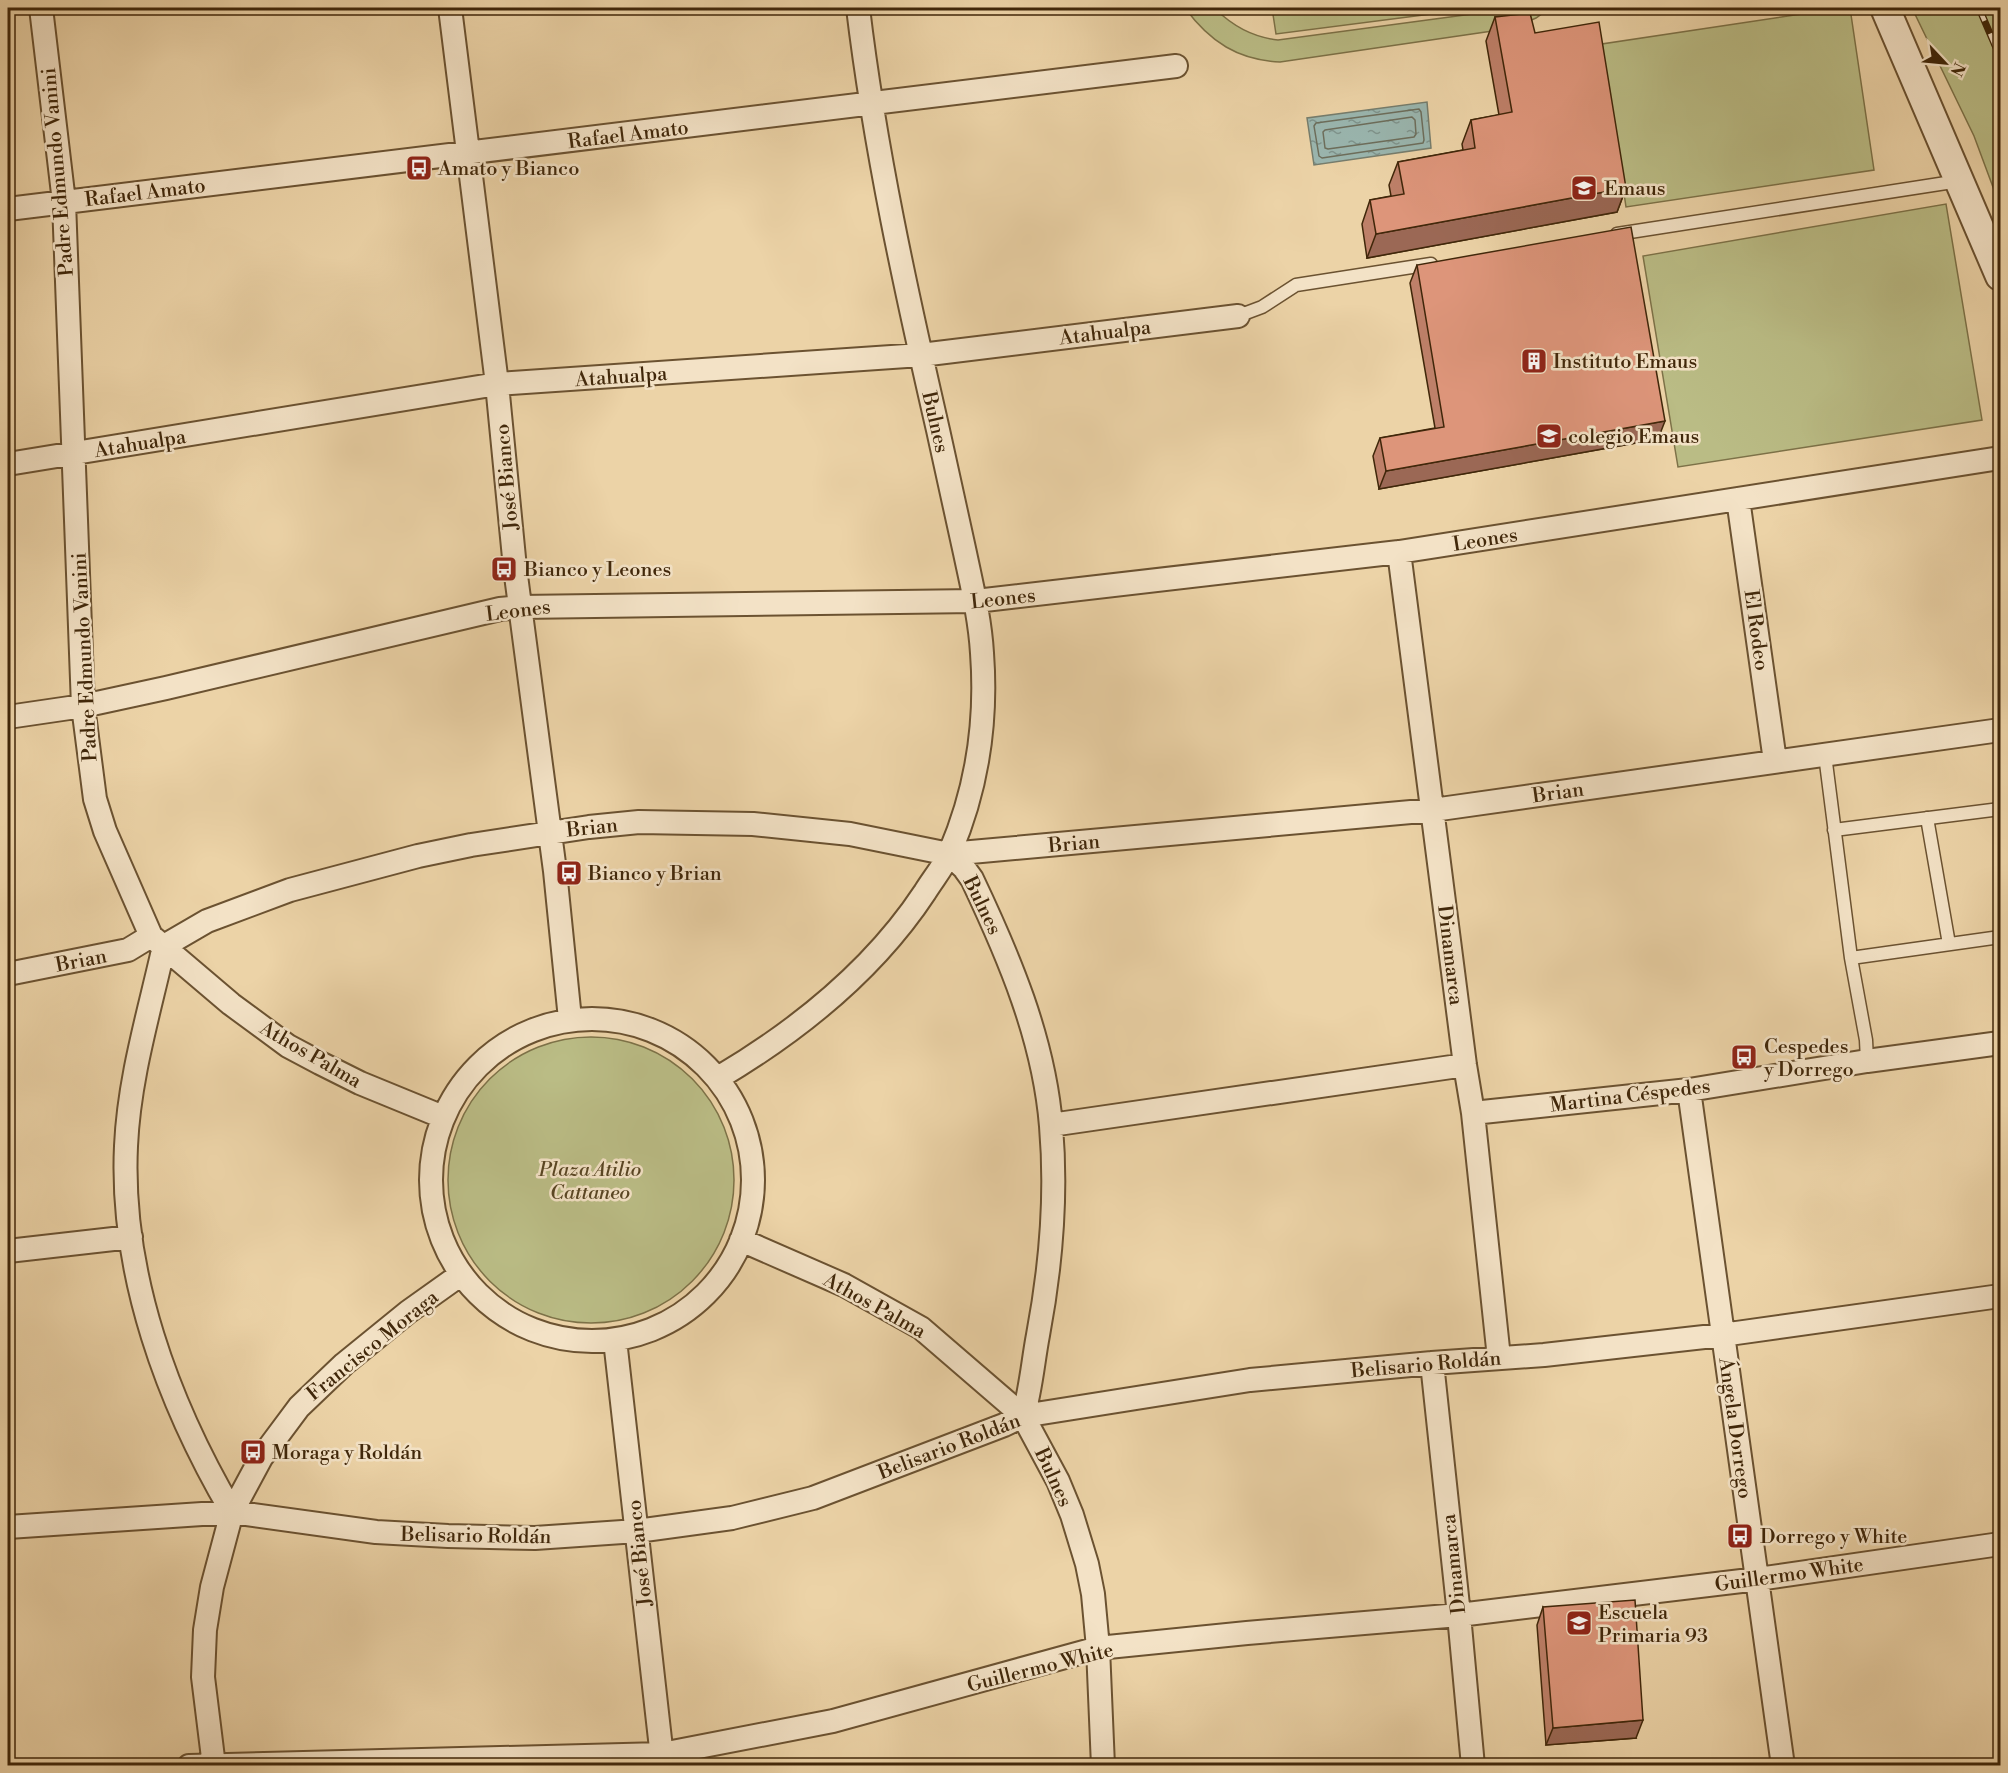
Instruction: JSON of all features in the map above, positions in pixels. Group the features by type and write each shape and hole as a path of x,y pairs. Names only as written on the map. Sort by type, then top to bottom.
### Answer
{"street":[{"name":"Padre Edmundo Vanini","path":"41,8 64,202 83,706 95,799 115,858 158,941"},
{"name":"José Bianco","path":"450,8 497,384 520,607 550,831 570,1019"},
{"name":"Bulnes","path":"858,8 871,104 921,355 976,601 982,651 984,698 981,738 973,780 949,854 972,879 1016,980 1037,1047 1051,1125 1054,1170 1051,1247 1044,1302 1023,1416 1058,1480 1081,1541 1093,1594 1104,1766"},
{"path":"1885,8 2001,276"},
{"name":"Rafael Amato","path":"8,209 1176,66"},
{"name":"Atahualpa","path":"8,464 497,384 921,355 1238,316"},
{"name":"Leones","path":"8,717 83,706 500,609 976,601 1399,552 2001,458"},
{"name":"El Rodeo","path":"1738,499 1775,761"},
{"name":"Dinamarca","path":"1399,552 1473,1113 1499,1358"},
{"name":"Brian","path":"8,974 128,951 290,890 418,856 550,831 639,822 753,824 850,834 949,854 1432,810 2001,730"},
{"path":"718,1078 776,1041 857,975 888,943 949,854"},
{"path":"158,941 139,1047 126,1147 131,1238 144,1311 196,1447 232,1512 212,1587 205,1630 203,1677 214,1764"},
{"name":"Athos Palma","path":"158,941 231,1004 288,1046 360,1083 443,1117"},
{"path":"608,1018 650,1028 687,1048 718,1078 740,1115 751,1156 752,1199 741,1240 720,1277 691,1307 655,1329 615,1340 571,1341 528,1329 491,1307 460,1275 436,1225 430,1169 443,1117 472,1070 515,1037 570,1019 608,1018"},
{"name":"Martina Céspedes","path":"1473,1113 1689,1089 2001,1043"},
{"path":"1051,1125 1465,1065"},
{"name":"Ángela Dorrego","path":"1689,1089 1783,1766"},
{"path":"8,1251 131,1238"},
{"name":"Athos Palma","path":"741,1240 844,1285 914,1324 1023,1416"},
{"name":"Francisco Moraga","path":"232,1512 261,1458 299,1407 344,1364 408,1312 460,1275"},
{"name":"Belisario Roldán","path":"8,1527 232,1512 376,1532 448,1536 535,1539 637,1531 732,1518 813,1498 1023,1416 1250,1380 1722,1335 2001,1296"},
{"name":"José Bianco","path":"615,1340 663,1760"},
{"name":"Dinamarca","path":"1431,1363 1473,1766"},
{"name":"Guillermo White","path":"189,1766 663,1760 833,1721 1098,1648 1459,1615 1758,1579 2001,1544"}],"lane":[{"path":"1604,236 1959,181"},
{"path":"1238,316 1262,307 1296,285 1438,262"},
{"path":"1825,755 1851,958 1866,1040 1867,1061"},
{"path":"1834,830 2001,809"},
{"path":"1927,818 1949,944"},
{"path":"1851,958 2001,937"}],"green space":[{"path":"1185,8 1214,8 1243,30 1278,40 1517,8 1550,8 1536,18 1513,28 1280,62 1251,58 1226,47 1204,30"},
{"path":"1272,8 1478,8 1276,34"},
{"path":"1850,8 1874,170 1626,207 1602,44"},
{"path":"1912,8 2000,8 2000,206 1974,136"},
{"path":"1946,204 1982,420 1678,467 1643,256"},
{"name":"Plaza Atilio Cattaneo","path":"577,1037 605,1037 646,1047 682,1069 702,1089 724,1125 732,1152 734,1180 732,1208 724,1235 702,1271 682,1291 646,1313 633,1317 605,1323 577,1323 536,1313 500,1291 480,1271 458,1235 454,1222 448,1194 448,1166 458,1125 480,1089 500,1069 536,1047 549,1043"}],"water":[{"path":"1427,102 1431,148 1314,165 1307,118"}],"building":[{"path":"1530,13 1535,33 1599,22 1626,188 1376,234 1370,200 1404,194 1398,162 1475,148 1471,120 1512,112 1495,17"},
{"name":"Instituto Emaus","path":"1631,227 1665,421 1386,471 1380,438 1444,427 1417,265"},
{"path":"1635,1600 1643,1720 1553,1728 1543,1607"}],"railway":[{"path":"1979,8 2000,57"}],"place":[{"name":"Amato y Bianco","path":"419,168"},
{"name":"Emaus","path":"1584,188"},
{"name":"Instituto Emaus","path":"1534,361"},
{"name":"colegio Emaus","path":"1549,436"},
{"name":"Bianco y Leones","path":"504,569"},
{"name":"Bianco y Brian","path":"569,873"},
{"name":"Cespedes y Dorrego","path":"1744,1057"},
{"name":"Moraga y Roldán","path":"253,1452"},
{"name":"Dorrego y White","path":"1740,1536"},
{"name":"Escuela Primaria 93","path":"1579,1623"}]}
